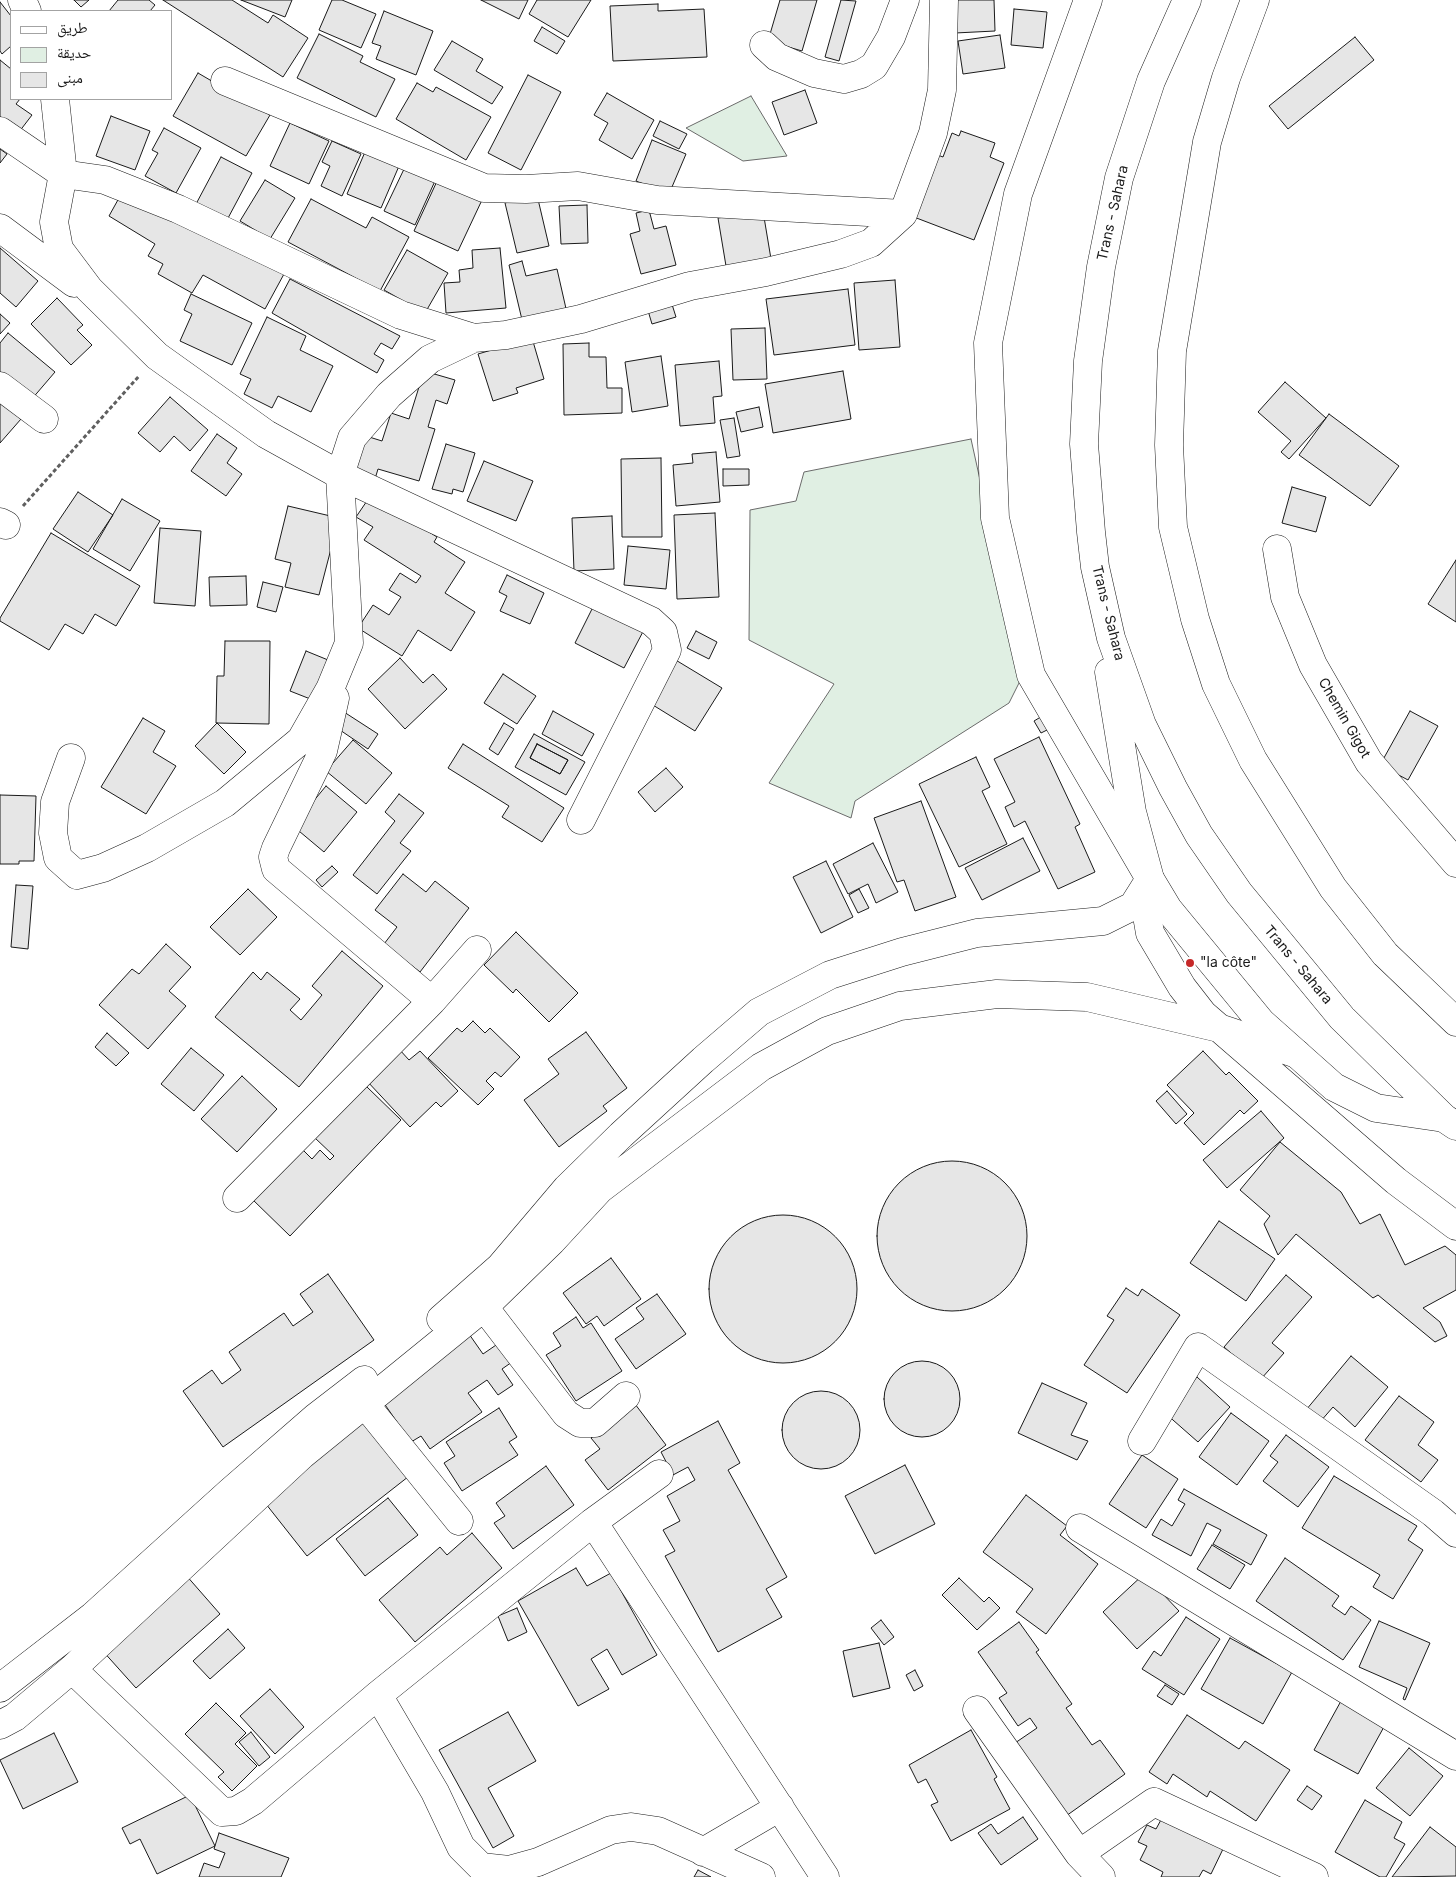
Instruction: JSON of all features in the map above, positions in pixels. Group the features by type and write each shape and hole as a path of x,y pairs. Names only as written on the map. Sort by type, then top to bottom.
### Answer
{"main road":[{"path":"764,45 777,57 814,73 844,78 861,74 874,66 891,37 904,0"},
{"path":"432,1001 276,869 273,857 323,751 348,643 340,475 352,438 389,395 430,359 474,338 506,335 581,319 690,286 766,272 841,254 872,243 903,214 933,133 942,90 944,0"},
{"path":"1088,0 1018,194 988,343 994,518 1031,675 1168,909 1261,1022 1334,1087 1376,1108 1450,1122"},
{"name":"Trans - Sahara","path":"1187,0 1151,81 1122,169 1101,267 1088,361 1084,444 1095,566 1111,638 1142,725 1172,788 1199,835 1239,893 1342,1018 1450,1122"},
{"path":"1255,0 1226,78 1207,142 1174,342 1168,446 1173,527 1195,619 1216,684 1253,760 1333,888 1385,954 1456,1022"},
{"path":"225,81 484,188 526,189 578,186 657,200 903,214"},
{"path":"55,100 63,174 54,222 59,249 89,289 157,356 266,434 340,475 651,621 663,632 667,650 581,820"},
{"path":"0,131 63,174 105,180 169,206 401,315 474,338"},
{"path":"0,228 113,312"},
{"path":"0,386 44,419"},
{"name":"Chemin Gigot","path":"1277,549 1285,597 1318,673 1369,762 1456,863"},
{"path":"1095,566 1100,625 1132,812 1150,879 1145,904 1150,933 1182,987 1203,1014 1396,1181 1456,1226"},
{"path":"71,758 55,802 53,833 58,858 77,874 103,868 148,848 225,804 301,740 330,689 348,643"},
{"path":"0,1688 93,1616 316,1417 460,1303 500,1266 567,1188 607,1148 703,1060 759,1012 830,975 902,952 978,933 1103,921 1133,906 1150,879"},
{"path":"237,1198 432,1001 477,950"},
{"path":"0,1725 15,1717 72,1669 302,1455 484,1307 552,1241 600,1189 761,1067 827,1031 900,1006 998,994 1088,997 1219,1028 1297,1054"},
{"path":"1180,1018 1255,1073 1282,1098"},
{"path":"484,1307 566,1414 580,1424 595,1423 626,1396"},
{"path":"1142,1441 1198,1347 1434,1513 1456,1533"},
{"path":"364,1403 459,1521"},
{"path":"72,1669 222,1812 236,1811 253,1801 378,1695 593,1522 659,1474"},
{"path":"593,1522 825,1877"},
{"path":"1080,1528 1456,1756"},
{"path":"378,1695 435,1792 462,1847 481,1867 508,1870 538,1862 612,1830 631,1827 658,1831 762,1877"},
{"path":"977,1710 1080,1854 1101,1877"},
{"path":"1080,1854 1154,1802 1314,1877"},
{"path":"703,1852 780,1807"}],"path":[{"path":"3,523 157,356"}],"green space":[{"path":"751,96 787,156 743,161 686,128"},
{"path":"971,439 1023,675 1009,703 855,801 851,818 769,783 834,684 749,640 750,510 796,501 804,472"}],"building":[{"path":"74,0 89,0 81,7"},
{"path":"118,0 149,0 155,5 151,10 110,10"},
{"path":"163,0 232,0 268,23 273,15 308,38 283,77"},
{"path":"241,0 292,0 285,17"},
{"path":"332,0 342,0 376,14 361,48 319,30"},
{"path":"481,0 528,0 519,19"},
{"path":"537,0 591,0 568,37 529,14"},
{"path":"780,0 817,0 802,51 768,41"},
{"path":"841,0 856,1 839,61 825,57"},
{"path":"953,0 994,0 995,31 955,33"},
{"path":"0,2 10,15 10,47 2,54 0,51"},
{"path":"658,4 658,11 704,9 707,57 613,61 610,6"},
{"path":"1014,9 1047,12 1043,48 1011,45"},
{"path":"384,11 433,31 416,75 376,59 381,46 372,43"},
{"path":"542,27 565,41 557,54 534,41"},
{"path":"319,34 363,56 360,62 395,79 376,117 297,78"},
{"path":"1000,35 1005,68 963,74 958,41"},
{"path":"1355,37 1374,60 1288,129 1269,106"},
{"path":"452,41 483,59 476,71 503,87 492,104 434,70"},
{"path":"0,60 10,68 10,100 19,100 16,104 32,115 19,132 0,117"},
{"path":"198,73 270,115 246,156 173,116"},
{"path":"528,75 561,92 521,170 488,153"},
{"path":"417,83 433,92 436,87 491,117 466,160 396,119"},
{"path":"805,90 817,123 784,135 772,102"},
{"path":"607,93 654,120 632,159 599,140 608,123 594,115"},
{"path":"111,116 150,131 135,170 96,156"},
{"path":"660,121 687,134 679,149 653,136"},
{"path":"290,123 329,141 309,184 270,166"},
{"path":"164,128 201,148 176,193 145,176 158,153 152,150"},
{"path":"961,131 995,143 990,157 1004,163 974,240 906,214 930,152 943,157 952,133 959,136"},
{"path":"652,140 686,154 669,194 636,181"},
{"path":"332,141 361,154 342,196 321,186 330,166 322,162"},
{"path":"0,149 7,154 0,163"},
{"path":"365,152 399,166 381,208 347,194"},
{"path":"221,157 252,173 227,220 196,204"},
{"path":"405,167 435,181 415,225 384,211"},
{"path":"438,179 482,200 458,251 414,231"},
{"path":"265,180 295,198 270,239 240,221"},
{"path":"124,189 284,274 265,309 203,275 192,293 158,274 163,264 148,256 155,244 109,216"},
{"path":"537,195 549,246 517,253 505,203"},
{"path":"311,199 366,228 372,217 409,237 380,291 288,242"},
{"path":"587,205 588,243 561,244 559,206"},
{"path":"649,210 654,229 666,226 676,265 641,274 630,234 640,231 636,213"},
{"path":"763,211 771,259 726,266 718,218"},
{"path":"0,248 38,281 16,307 0,293"},
{"path":"500,248 506,308 446,313 444,283 460,282 459,270 473,268 472,250"},
{"path":"407,250 448,273 425,313 384,290"},
{"path":"522,261 526,276 557,269 567,313 523,324 509,265"},
{"path":"290,279 400,336 392,349 381,343 374,354 384,360 377,373 272,313"},
{"path":"895,280 900,347 859,350 854,283"},
{"path":"848,289 855,345 774,355 766,299"},
{"path":"191,294 252,323 232,365 180,341 192,314 184,310"},
{"path":"57,298 83,325 77,330 92,345 71,365 31,324"},
{"path":"670,298 676,317 652,324 646,304"},
{"path":"0,314 10,323 0,334"},
{"path":"267,317 306,336 300,350 333,366 311,412 278,396 272,408 244,394 251,379 240,374"},
{"path":"765,328 767,379 733,380 731,329"},
{"path":"8,333 55,372 31,400 0,374 0,343"},
{"path":"532,338 544,379 516,388 518,393 493,401 478,354"},
{"path":"589,343 589,357 606,357 607,388 622,388 622,413 564,415 563,344"},
{"path":"661,356 668,406 632,412 625,362"},
{"path":"719,361 722,396 713,397 715,423 680,426 675,365"},
{"path":"424,371 455,380 447,404 436,400 428,427 435,429 419,481 378,469 375,479 355,473 366,436 382,441 391,413 409,419"},
{"path":"843,371 851,419 773,433 765,384"},
{"path":"1285,382 1326,418 1289,459 1281,452 1291,441 1258,412"},
{"path":"170,397 208,430 190,451 174,436 160,452 138,433"},
{"path":"0,401 21,419 0,443"},
{"path":"759,407 763,427 741,432 736,412"},
{"path":"1329,414 1399,466 1370,506 1299,455"},
{"path":"734,418 740,456 727,458 720,420"},
{"path":"217,434 237,448 227,463 242,474 226,496 191,471"},
{"path":"446,444 475,453 463,492 453,489 452,494 432,489"},
{"path":"716,452 720,502 676,506 673,465 693,463 692,454"},
{"path":"661,458 662,537 622,537 621,459"},
{"path":"484,461 533,481 516,521 467,501"},
{"path":"723,469 749,469 749,485 723,486"},
{"path":"1292,487 1326,497 1316,532 1282,523"},
{"path":"78,492 113,515 88,552 53,529"},
{"path":"371,495 437,537 434,542 465,562 445,593 475,612 451,651 418,630 402,656 358,628 373,605 389,615 401,597 389,590 400,573 416,583 421,576 364,540 373,527 356,517"},
{"path":"122,499 160,521 130,571 93,549"},
{"path":"288,506 339,518 319,595 285,587 291,563 275,559"},
{"path":"715,513 719,597 677,599 674,515"},
{"path":"612,516 614,569 574,571 572,518"},
{"path":"160,528 201,531 195,606 154,603"},
{"path":"51,533 140,586 116,626 95,614 83,634 65,624 49,650 0,621 0,618"},
{"path":"628,546 670,550 666,589 624,585"},
{"path":"1456,560 1456,622 1428,604"},
{"path":"507,575 544,593 530,624 500,611 507,596 499,592"},
{"path":"246,576 247,605 210,606 209,577"},
{"path":"263,582 283,587 276,612 257,607"},
{"path":"597,599 647,624 624,668 575,643"},
{"path":"696,631 717,642 709,659 687,648"},
{"path":"225,641 270,641 269,724 216,723 217,676 224,676"},
{"path":"306,651 333,662 318,702 290,691"},
{"path":"400,658 423,683 433,674 447,689 405,729 368,689"},
{"path":"674,659 722,688 695,731 648,702"},
{"path":"503,674 536,696 517,724 484,703"},
{"path":"553,711 594,734 582,756 542,734"},
{"path":"1410,711 1438,726 1408,780 1380,765"},
{"path":"344,712 378,734 368,749 334,726"},
{"path":"1044,715 1051,728 1041,733 1034,721"},
{"path":"143,718 165,731 153,752 176,766 146,814 101,787"},
{"path":"217,723 246,752 224,774 195,746"},
{"path":"504,723 514,729 498,755 489,749"},
{"path":"534,734 585,762 566,795 515,767","holes":["537,744 568,760 560,774 530,758"]},
{"path":"1039,737 1080,824 1075,827 1095,872 1058,889 1025,821 1014,827 1005,807 1015,802 994,759"},
{"path":"353,740 392,773 366,804 326,771"},
{"path":"463,744 564,808 542,842 502,817 509,806 448,768"},
{"path":"537,744 568,760 560,774 530,758"},
{"path":"976,757 990,787 982,791 1007,844 959,867 919,784"},
{"path":"666,768 683,787 655,812 638,792"},
{"path":"326,786 357,812 324,852 293,826"},
{"path":"399,794 424,813 400,843 411,851 377,894 353,875 395,821 385,812"},
{"path":"0,795 36,796 34,861 19,861 19,864 0,864"},
{"path":"921,801 956,897 915,911 904,880 897,882 874,818"},
{"path":"1023,838 1040,871 982,900 965,868"},
{"path":"873,843 898,892 876,903 868,884 848,894 833,864"},
{"path":"826,861 853,917 821,933 793,877"},
{"path":"332,866 338,872 322,887 316,880"},
{"path":"403,874 426,892 435,881 469,908 420,972 384,944 397,927 375,910"},
{"path":"16,885 33,886 28,949 11,947"},
{"path":"248,889 277,917 240,955 210,927"},
{"path":"859,889 869,908 858,913 849,895"},
{"path":"516,932 578,993 549,1022 516,989 513,993 484,965"},
{"path":"166,944 191,967 169,991 186,1006 148,1049 99,1005 132,969 139,974"},
{"path":"342,951 383,986 299,1087 215,1017 253,972 261,980 267,972 300,999 290,1010 301,1020 322,995 312,986"},
{"path":"473,1021 485,1033 490,1028 520,1057 501,1077 495,1072 486,1081 494,1089 478,1105 428,1058 457,1028 462,1032"},
{"path":"586,1032 627,1088 603,1106 607,1111 559,1147 524,1100 559,1074 548,1059"},
{"path":"107,1033 129,1053 116,1066 95,1047"},
{"path":"191,1048 224,1075 194,1111 161,1084"},
{"path":"399,1049 409,1060 420,1051 458,1091 441,1107 436,1102 410,1127 366,1080"},
{"path":"1203,1051 1226,1075 1229,1072 1258,1101 1244,1114 1240,1110 1204,1145 1184,1123 1194,1113 1167,1085"},
{"path":"242,1076 277,1109 237,1152 201,1119"},
{"path":"366,1086 401,1120 290,1236 251,1198 300,1147 312,1159 320,1150 330,1160 334,1156 315,1138"},
{"path":"1167,1091 1187,1114 1176,1124 1156,1101"},
{"path":"1261,1111 1284,1138 1227,1188 1203,1160"},
{"path":"1280,1142 1341,1192 1360,1224 1380,1214 1405,1265 1445,1246 1456,1255 1456,1290 1423,1308 1440,1322 1447,1336 1435,1342 1378,1295 1373,1298 1296,1234 1278,1255 1264,1224 1270,1216 1240,1190"},
{"path":"952,1161 981,1167 1005,1183 1021,1207 1027,1236 1021,1265 1005,1289 981,1305 952,1311 923,1305 899,1289 883,1265 877,1236 883,1207 899,1183 923,1167"},
{"path":"783,1215 811,1221 835,1237 851,1261 857,1289 851,1317 835,1341 811,1357 783,1363 755,1357 731,1341 715,1317 709,1289 715,1261 731,1237 755,1221"},
{"path":"1219,1221 1275,1259 1246,1301 1190,1263"},
{"path":"611,1258 641,1299 604,1326 597,1316 586,1324 563,1293"},
{"path":"328,1274 374,1340 223,1447 183,1391 212,1370 222,1384 241,1370 229,1352 284,1313 293,1326 313,1312 300,1294"},
{"path":"1286,1275 1312,1297 1272,1343 1284,1353 1261,1379 1224,1347"},
{"path":"1126,1288 1138,1296 1142,1289 1180,1315 1127,1393 1084,1365 1114,1320 1107,1316"},
{"path":"657,1294 686,1334 636,1369 615,1339 644,1319 636,1308"},
{"path":"576,1317 583,1328 591,1323 622,1371 576,1401 546,1355 561,1346 553,1333"},
{"path":"469,1334 483,1354 499,1343 512,1362 502,1369 513,1385 498,1395 487,1380 468,1393 482,1412 430,1449 421,1436 411,1442 381,1399"},
{"path":"1351,1356 1388,1387 1355,1427 1333,1407 1320,1422 1306,1410"},
{"path":"922,1361 936,1364 949,1372 957,1385 960,1399 957,1413 949,1426 936,1434 922,1437 908,1434 895,1426 887,1413 884,1399 887,1385 895,1372 908,1364"},
{"path":"1197,1377 1230,1407 1198,1442 1165,1413"},
{"path":"1042,1383 1087,1403 1071,1435 1088,1441 1077,1460 1018,1433"},
{"path":"821,1391 836,1394 849,1402 857,1415 860,1430 857,1445 849,1458 836,1466 821,1469 806,1466 793,1458 785,1445 782,1430 785,1415 793,1402 806,1394"},
{"path":"1399,1396 1434,1422 1418,1445 1438,1460 1421,1482 1365,1440"},
{"path":"635,1404 666,1445 608,1490 585,1460 600,1449 591,1438"},
{"path":"499,1408 517,1437 509,1442 518,1455 462,1491 444,1463 455,1456 446,1442"},
{"path":"1231,1413 1269,1441 1237,1485 1199,1457"},
{"path":"367,1416 413,1473 307,1556 262,1499"},
{"path":"718,1421 740,1463 728,1470 787,1577 766,1589 782,1617 718,1652 665,1556 675,1551 663,1530 680,1521 667,1496 695,1480 688,1467 673,1475 661,1452"},
{"path":"1286,1435 1329,1467 1298,1507 1263,1481 1278,1462 1270,1456"},
{"path":"1142,1455 1178,1479 1146,1528 1109,1504"},
{"path":"905,1465 935,1524 875,1554 845,1496"},
{"path":"546,1466 574,1505 513,1549 494,1523 505,1516 496,1503"},
{"path":"1334,1476 1417,1526 1408,1540 1423,1550 1393,1599 1373,1587 1380,1575 1302,1528"},
{"path":"1184,1489 1267,1535 1251,1565 1213,1544 1221,1530 1207,1523 1191,1556 1152,1535 1161,1519 1172,1526 1185,1504 1178,1500"},
{"path":"1026,1495 1067,1526 1060,1535 1098,1564 1046,1634 1016,1612 1033,1589 983,1552"},
{"path":"388,1498 418,1535 365,1576 336,1539"},
{"path":"472,1533 502,1568 415,1642 379,1600 440,1547 447,1555"},
{"path":"1212,1545 1245,1565 1230,1589 1197,1569"},
{"path":"1285,1558 1339,1596 1332,1606 1345,1615 1351,1606 1371,1620 1343,1660 1256,1601"},
{"path":"576,1568 587,1586 611,1573 657,1655 622,1675 607,1649 591,1659 609,1689 578,1706 518,1601"},
{"path":"185,1574 220,1614 136,1688 101,1649"},
{"path":"1144,1574 1179,1611 1137,1649 1103,1612"},
{"path":"959,1578 984,1602 989,1597 1000,1608 977,1630 942,1595"},
{"path":"517,1608 527,1632 508,1641 498,1616"},
{"path":"1186,1617 1220,1639 1184,1695 1142,1669 1154,1651 1161,1656"},
{"path":"881,1620 894,1637 884,1645 871,1628"},
{"path":"1379,1621 1430,1643 1405,1700 1403,1699 1407,1688 1359,1667"},
{"path":"1019,1622 1039,1650 1036,1652 1072,1704 1066,1708 1092,1745 1100,1740 1125,1774 1066,1816 1015,1743 1037,1728 1030,1718 1018,1726 999,1698 1007,1693 978,1652"},
{"path":"228,1629 245,1648 210,1679 193,1661"},
{"path":"1230,1638 1292,1672 1263,1724 1201,1689"},
{"path":"879,1643 890,1688 853,1697 843,1651"},
{"path":"915,1670 923,1686 914,1691 906,1675"},
{"path":"1165,1685 1179,1694 1172,1705 1157,1696"},
{"path":"270,1689 304,1727 275,1754 240,1716"},
{"path":"1341,1701 1385,1725 1358,1774 1314,1750"},
{"path":"216,1703 246,1733 235,1744 257,1766 232,1791 218,1777 224,1772 185,1734"},
{"path":"508,1712 536,1761 488,1788 514,1836 493,1848 439,1750"},
{"path":"1187,1715 1239,1749 1245,1741 1290,1770 1256,1821 1210,1791 1207,1797 1173,1774 1167,1784 1149,1772"},
{"path":"971,1730 997,1777 994,1779 1010,1809 951,1841 931,1805 938,1802 926,1779 918,1783 909,1765"},
{"path":"251,1732 270,1757 259,1766 239,1742"},
{"path":"54,1733 78,1782 23,1809 0,1760"},
{"path":"1409,1748 1443,1776 1410,1816 1376,1788"},
{"path":"1307,1786 1322,1796 1312,1810 1297,1800"},
{"path":"190,1795 215,1846 157,1874 140,1839 130,1844 122,1828"},
{"path":"1365,1800 1402,1822 1394,1838 1405,1844 1386,1877 1380,1877 1335,1852"},
{"path":"1023,1817 1038,1839 1001,1865 978,1833 991,1824 998,1834"},
{"path":"1162,1818 1223,1849 1211,1874 1203,1870 1199,1877 1161,1877 1163,1872 1140,1860 1147,1846 1138,1842 1147,1825 1156,1829"},
{"path":"1430,1827 1456,1847 1456,1876 1392,1877"},
{"path":"219,1833 289,1858 281,1877 199,1877 204,1863 219,1868 225,1853 214,1849"},
{"path":"698,1870 711,1877 694,1877"}],"place":[{"name":"\"la côte\"","path":"1190,963"}]}
